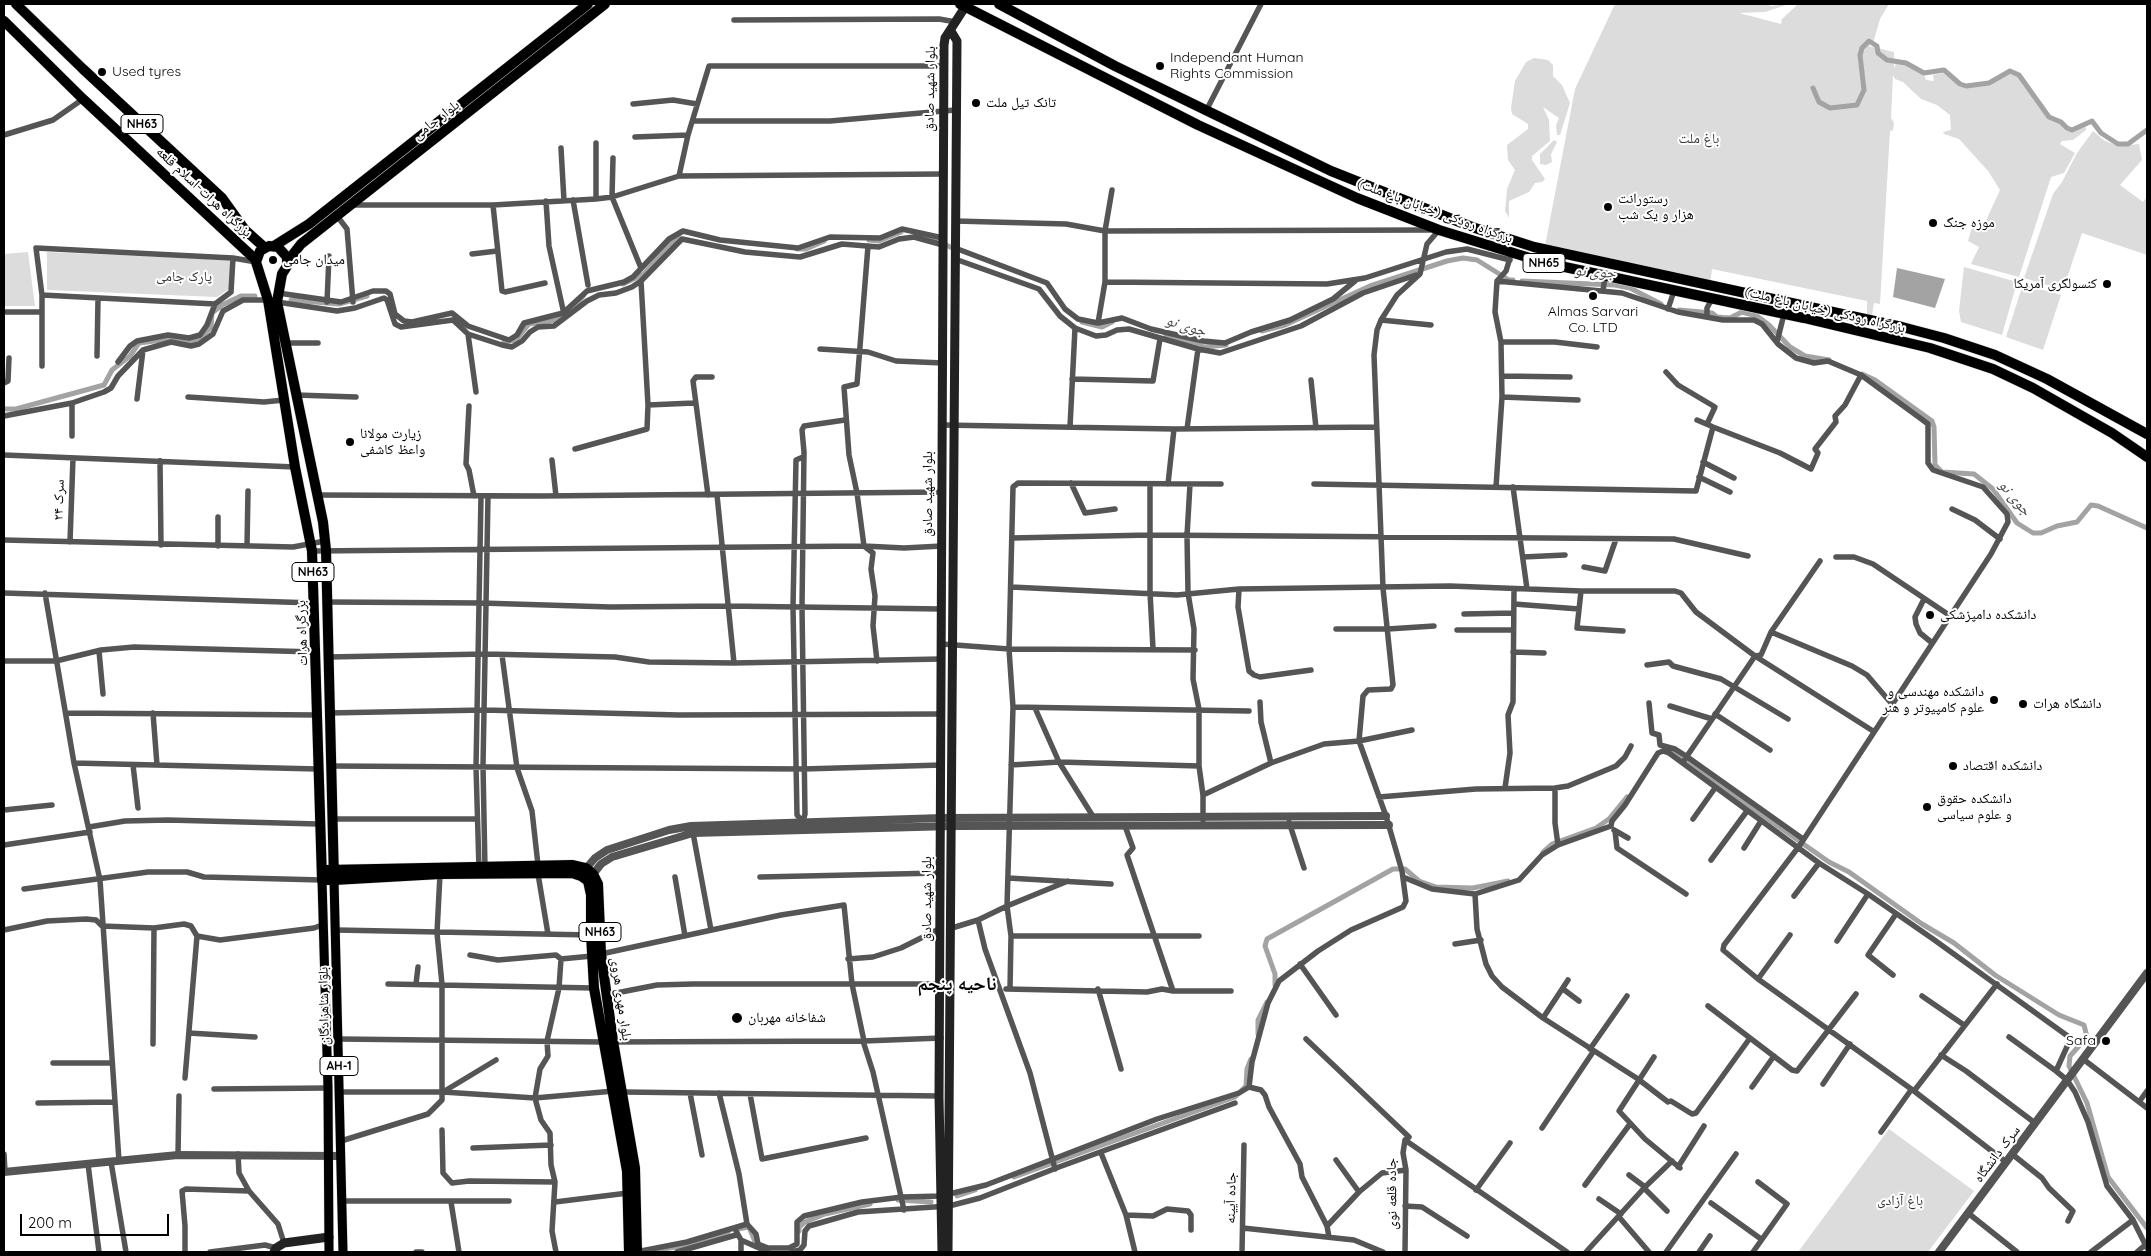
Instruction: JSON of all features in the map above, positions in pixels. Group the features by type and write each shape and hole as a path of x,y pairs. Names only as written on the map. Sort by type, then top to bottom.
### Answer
{"highway":[{"name":"بزرگراه هرات-اسلام قلعه","path":"16,4 222,198 245,230 269,247"},
{"name":"بلوار جامی","path":"269,247 316,218 588,4"},
{"name":"بلوار جامی","path":"287,262 302,244 606,4"},
{"name":"بزرگراه رودکی (خیابان باغ ملت)","path":"998,4 1206,111 1331,170 1472,227 1534,247 1902,327 1995,355 2047,379 2147,433"},
{"name":"بزرگراه رودکی (خیابان باغ ملت)","path":"964,5 1198,125 1357,198 1439,230 1511,257 1604,283 1674,291 1708,309 1784,314 1930,348 1993,369 2099,425 2147,457"},
{"name":"بزرگراه هرات-اسلام قلعه","path":"4,21 83,99 224,228 256,264"},
{"name":"NH63","path":"269,247 285,253 287,262 282,274"},
{"path":"269,247 260,250 256,264 271,277 282,274"},
{"name":"بزرگراه هرات","path":"256,264 274,299 286,344 317,495 325,546 328,713 334,875"},
{"name":"بزرگراه هرات","path":"282,274 274,299 284,400 312,548 316,652 318,824 321,875"},
{"path":"315,636 327,636"},
{"path":"321,875 440,874 482,869"},
{"path":"334,875 482,869 538,869 587,875"},
{"name":"بلوار مهری هروی","path":"587,875 592,895 591,935 606,995 608,1042"},
{"name":"بلوار مهری هروی","path":"587,875 598,884 597,955 594,988 608,1042 635,1168 634,1252"},
{"name":"بلوار مهری هروی","path":"618,1092 634,1252"}],"main road":[{"path":"951,31 964,5"},
{"name":"بلوار شهید صادق","path":"942,1252 945,1206 951,1038 953,822 955,110 957,41 951,31 945,38 944,45 942,425 942,822 939,1096 945,1195"},
{"name":"بلوار شاهزادگان","path":"321,875 328,1088 329,1252"},
{"name":"بلوار شاهزادگان","path":"334,875 343,1252"},
{"name":"بلوار شهید صادق","path":"945,1206 948,1252"},
{"path":"278,1248 329,1237"}],"street":[{"path":"1206,111 1261,4"},
{"path":"734,20 939,19 956,22"},
{"path":"679,176 688,135 708,66 945,66"},
{"path":"4,135 53,120 83,99"},
{"path":"633,104 673,100 697,104"},
{"path":"693,121 830,121 955,110"},
{"path":"635,138 688,135"},
{"path":"596,143 596,199"},
{"path":"561,148 564,201"},
{"path":"613,158 612,196 641,268"},
{"path":"351,205 493,205 596,199 679,176 944,174"},
{"path":"1098,323 1105,282 1105,231 1112,190"},
{"path":"574,200 588,284"},
{"path":"546,201 549,246 564,316"},
{"path":"493,205 503,292 545,283"},
{"path":"337,216 347,229 352,300 355,308"},
{"path":"955,221 1066,224 1105,231 1439,230"},
{"path":"4,416 72,403 111,388 118,376 143,350 170,342 192,346 199,344 213,334 223,311 243,300 274,299 327,302 352,300 373,291 386,291 390,294 395,314 399,318 412,322 453,320 468,334 512,347 538,327 554,326 587,291 633,278 669,239 683,231 720,240 798,248 830,237 880,238 902,229 943,241"},
{"path":"1249,1087 1252,1062 1268,1003 1279,981 1300,964 1350,930 1403,907 1406,899 1389,825 1359,741 1363,696 1368,690 1393,687 1383,588 1374,355 1377,330 1381,320 1397,295 1420,274 1422,260 1432,237 1439,230"},
{"path":"274,299 337,311 355,308 384,298 387,300 395,324 407,328 452,313 468,326 509,340 517,335 524,323 564,316 599,295 616,293 632,288 682,239 749,252 800,257 842,244 879,247 899,239 914,237 928,243 943,241"},
{"path":"868,246 857,384 844,387 849,455 858,493 864,546 873,553 871,569 877,661"},
{"path":"42,366 42,295 36,248 233,258 256,264"},
{"path":"955,248 1047,283 1066,309 1078,319 1098,323 1122,318 1168,333 1203,341 1225,343 1251,332 1290,320 1333,299 1356,281"},
{"path":"1105,282 1327,284 1356,281 1446,252 1467,250 1511,257 1506,271 1499,279 1496,312 1501,342 1502,376 1496,487"},
{"path":"472,254 497,251"},
{"path":"327,302 330,256"},
{"path":"118,362 137,341 168,335 189,338 200,334 207,325 215,304 231,292 233,258"},
{"path":"955,259 1040,289 1060,316 1075,328 1096,336 1123,329 1198,349 1226,352 1301,326 1363,293 1420,274"},
{"path":"1499,279 1604,283 1640,298 1669,307 1708,309 1723,320 1754,320 1762,324 1796,358 1814,363 1828,362 1860,375 1928,424 1928,463 1933,470 1956,480 1972,482 1983,487 2007,514 2008,522 2000,538 1801,844 1724,945 1723,950 1758,979 1913,1090 2006,1162"},
{"path":"576,449 647,429 648,405 641,281"},
{"path":"1669,307 1674,291"},
{"path":"42,295 215,304"},
{"path":"97,356 98,299"},
{"path":"4,312 42,312"},
{"path":"1778,340 1784,314"},
{"path":"1381,320 1431,325"},
{"path":"1070,427 1075,328"},
{"path":"468,334 476,392"},
{"path":"1072,379 1153,381 1160,339"},
{"path":"1501,342 1555,342 1597,347"},
{"path":"286,344 318,343"},
{"path":"820,349 859,351 896,361 943,363"},
{"path":"1187,429 1198,349"},
{"path":"137,400 143,350"},
{"path":"4,383 8,381 9,358"},
{"path":"1314,484 1696,491 1715,408 1678,384 1666,372"},
{"path":"1697,420 1780,453 1811,469 1818,453 1816,449 1836,422 1835,416 1845,405 1860,375"},
{"path":"1502,376 1570,377"},
{"path":"708,495 694,403 693,378 712,377"},
{"path":"1311,380 1316,428"},
{"path":"296,395 356,397"},
{"path":"188,397 264,402 284,400"},
{"path":"1502,397 1578,400"},
{"path":"72,403 72,436"},
{"path":"648,405 694,403"},
{"path":"470,406 466,464 474,496"},
{"path":"802,825 805,814 802,662 802,428 845,420"},
{"path":"942,425 1174,429 1376,427"},
{"path":"1168,484 1174,429"},
{"path":"4,455 296,467"},
{"path":"802,825 797,814 793,607 796,460 803,456"},
{"name":"سرک ۲۴","path":"70,542 73,458"},
{"path":"552,460 556,496"},
{"path":"160,461 161,545"},
{"path":"1703,462 1734,478"},
{"path":"1699,477 1730,492"},
{"path":"1071,483 1085,513 1115,508"},
{"path":"1010,989 1011,936 1007,906 1013,707 1009,649 1014,484 1221,484"},
{"path":"1150,484 1150,592 1153,649"},
{"path":"1190,484 1187,536 1188,592 1195,650 1193,679 1200,709 1198,766 1203,795 1203,822"},
{"path":"1513,487 1527,589"},
{"path":"247,546 248,491"},
{"path":"317,495 556,496 942,492"},
{"path":"717,495 734,662"},
{"path":"482,869 477,819 481,710 486,654 484,603 485,496"},
{"path":"1952,509 1975,520 2000,538"},
{"path":"218,517 218,546"},
{"path":"1012,538 1150,535 1674,539 1748,556"},
{"path":"1584,567 1605,571 1616,539"},
{"path":"4,540 161,545 312,548 325,546 484,550 722,549 864,546 904,548 942,546"},
{"path":"1524,557 1565,555"},
{"path":"1836,557 1858,557 1873,564 1949,615"},
{"path":"1684,760 1755,656 1761,655 1772,632 1820,561"},
{"path":"1011,587 1080,592 1150,592 1178,595 1188,592 1239,589 1450,586 1581,591 1675,591 1681,593 1696,612 1755,656 1873,731"},
{"path":"1239,589 1238,607 1249,671 1254,676 1260,677 1311,670"},
{"path":"1505,788 1510,753 1508,715 1512,702 1514,589"},
{"path":"1581,591 1577,628 1623,630"},
{"path":"4,593 314,602"},
{"path":"45,593 74,763 100,880 115,1102 115,1162 126,1252"},
{"path":"1924,599 1915,617 1916,624 1920,633 1931,642"},
{"path":"327,602 942,610"},
{"path":"481,710 479,654 484,603"},
{"path":"1514,604 1578,609"},
{"path":"1464,614 1513,613"},
{"path":"1336,629 1388,629 1434,626"},
{"path":"1457,630 1513,630"},
{"path":"1772,632 1852,666 1867,675 1891,703"},
{"path":"942,644 1009,649 1195,650"},
{"path":"4,661 56,661 99,651 134,647 316,652"},
{"path":"99,651 103,694"},
{"path":"1514,652 1544,653"},
{"path":"328,657 486,654 734,662 941,660"},
{"path":"502,655 518,768 532,811 538,869 548,934"},
{"path":"1647,665 1670,662 1674,666 1721,679 1788,719"},
{"path":"1260,702 1261,722 1271,763"},
{"path":"1649,703 1652,734 1660,735 1660,745 1675,749 1684,760 1715,788 1746,811 1801,844"},
{"path":"1670,706 1714,717 1770,750"},
{"path":"1013,707 1249,711"},
{"path":"1035,708 1060,762 1094,818"},
{"path":"328,713 511,710 679,716 942,714"},
{"path":"66,713 317,714"},
{"path":"153,713 156,765"},
{"path":"1203,795 1271,763 1324,744 1359,741 1412,730"},
{"path":"1379,797 1505,788 1555,788 1568,786 1616,766 1625,757 1631,746"},
{"path":"1686,894 1617,848 1613,829 1612,821 1658,754 1663,751 1684,760 1801,844 1819,863 1868,894 2069,1037 2070,1040 2056,1071"},
{"path":"1011,765 1060,762 1198,766"},
{"path":"74,763 317,769"},
{"path":"132,765 138,808"},
{"path":"330,766 803,769 942,765"},
{"path":"479,766 482,869"},
{"path":"1555,788 1557,842"},
{"path":"1693,819 1715,788"},
{"path":"4,810 52,805"},
{"path":"1711,860 1746,811"},
{"path":"953,822 1009,827 1125,826 1386,816"},
{"path":"587,875 607,850 669,830 691,826 953,822 1009,818 1094,818 1203,822"},
{"path":"332,819 477,819"},
{"path":"4,845 90,830 125,821 168,820 318,824"},
{"path":"1288,821 1389,825"},
{"path":"1288,821 1304,868"},
{"path":"1744,848 1762,821"},
{"path":"587,875 612,857 693,833 802,825"},
{"path":"1125,826 1133,848 1127,855 1156,935 1173,991"},
{"path":"1401,871 1432,889 1475,894 1519,880 1557,842 1613,829 1628,838"},
{"path":"693,833 711,930"},
{"path":"1794,896 1819,863"},
{"path":"24,889 148,872 187,872 204,877 321,875"},
{"path":"760,877 940,873"},
{"path":"341,1140 428,1114 442,1100 442,984 437,933 440,874"},
{"path":"675,877 685,936"},
{"path":"1008,878 1110,884"},
{"path":"952,928 978,920 1068,881"},
{"path":"1475,894 1477,928 1486,964 1492,976 1502,987 1543,1018 1591,1051 1638,1079 1668,1102 1671,1101 1692,1114 1696,1113 1750,1038"},
{"path":"1837,941 1868,894"},
{"path":"470,955 498,960 556,955 562,958 597,955 781,915 844,906 848,959 863,1041 903,1202"},
{"path":"1893,975 1868,955 1896,914"},
{"path":"4,930 47,921 86,919 96,920 102,926 154,928 184,924 191,926 197,936 185,1078"},
{"path":"978,920 1000,990 1030,1073 1053,1164"},
{"path":"197,936 220,940 314,928 322,925"},
{"path":"153,1044 154,928"},
{"path":"848,959 873,957 901,948 941,928"},
{"path":"336,930 591,935"},
{"path":"1758,979 1790,935"},
{"path":"1011,936 1199,936"},
{"path":"1456,944 1480,940"},
{"path":"556,1252 552,1225 555,1182 550,1133 541,1120 535,1098 540,1069 548,1056 547,1041 559,988 562,958"},
{"path":"1300,964 1336,1015"},
{"path":"416,984 418,967"},
{"name":"سرک دانشگاه","path":"1944,1250 1968,1213 2147,973"},
{"path":"1543,1018 1568,980"},
{"path":"388,984 594,988"},
{"path":"606,995 657,985 940,984"},
{"path":"1881,1132 1997,984"},
{"path":"1000,990 1098,989 1147,992 1162,989 1173,991 1231,992"},
{"path":"1098,989 1121,1069"},
{"path":"1563,989 1579,1001"},
{"path":"1708,1006 1792,1070 1797,1071 1856,994"},
{"path":"1542,1128 1627,996"},
{"path":"1922,996 1964,1025"},
{"path":"189,1033 255,1037"},
{"path":"2009,1037 2056,1071 2071,1076 2107,1186 2132,1220 2146,1247 2137,1252"},
{"path":"339,1039 608,1042 863,1041 951,1038"},
{"path":"1306,1039 1407,1139 1476,1190 1567,1252"},
{"path":"1822,1084 1850,1044"},
{"path":"1941,1055 1966,1071 2035,1124"},
{"path":"1752,1087 1774,1056"},
{"path":"1654,1057 1638,1079 1619,1112 1679,1167 1704,1126"},
{"path":"2083,1059 2147,1108"},
{"path":"442,1092 496,1060"},
{"path":"53,1063 112,1063"},
{"path":"719,1093 739,1174 747,1224 756,1234 758,1244 768,1248 789,1248 797,1244 797,1222 804,1216 862,1202 903,1202 945,1206 980,1198 1157,1119 1239,1093 1249,1087 1261,1090 1265,1095 1268,1107 1300,1164 1302,1177 1327,1226 1329,1237"},
{"path":"214,1089 328,1088"},
{"path":"2139,1102 2147,1091"},
{"path":"340,1092 442,1092 535,1098 618,1092 939,1096"},
{"path":"690,1093 702,1156"},
{"path":"750,1094 762,1159 866,1138"},
{"path":"178,1155 179,1096"},
{"path":"38,1103 115,1102"},
{"path":"792,1252 800,1250 804,1245 805,1231 810,1226 858,1212 945,1195 1000,1181 1053,1164 1102,1153 1235,1103"},
{"path":"1157,1119 1161,1131"},
{"path":"1585,1185 1630,1124"},
{"path":"442,1130 444,1173 452,1183 469,1181 555,1182"},
{"name":"جاده قلعه نوی","path":"1405,1252 1406,1170 1403,1153 1407,1139"},
{"path":"1476,1190 1510,1143"},
{"path":"473,1148 551,1144"},
{"name":"جاده آیینه","path":"1242,1252 1244,1144"},
{"path":"1102,1153 1126,1215 1135,1252"},
{"path":"4,1154 5,1172 178,1155 341,1156"},
{"path":"210,1252 265,1245 278,1248 278,1224 249,1191 239,1173 238,1154"},
{"path":"1666,1252 1736,1154"},
{"path":"2012,1154 2042,1178 2049,1188 2073,1211 2068,1221"},
{"path":"1336,1160 1359,1192"},
{"path":"1586,1252 1644,1188 1672,1161"},
{"path":"88,1164 99,1252"},
{"path":"1327,1226 1359,1192 1386,1171 1406,1170"},
{"path":"1629,1175 1667,1211"},
{"path":"1753,1252 1787,1204 1758,1182"},
{"path":"185,1252 182,1191 186,1189 249,1191"},
{"path":"555,1202 628,1192"},
{"path":"1599,1199 1620,1216 1649,1252"},
{"path":"342,1201 509,1201"},
{"path":"451,1202 459,1252"},
{"path":"1711,1202 1761,1239"},
{"path":"1406,1206 1422,1207 1467,1236"},
{"path":"1126,1215 1153,1216 1167,1209 1188,1211 1191,1215 1191,1230"},
{"path":"1968,1213 2018,1252"},
{"path":"2091,1252 2132,1220"},
{"path":"634,1252 687,1242 747,1224"},
{"path":"736,1226 741,1252"},
{"path":"1243,1228 1354,1240 1383,1252"},
{"path":"1699,1252 1710,1236"},
{"path":"677,1252 738,1237 768,1252"},
{"path":"416,1252 422,1252"}],"green space":[{"name":"باغ ملت","path":"1615,4 1767,4 1771,6 1789,4 1765,12 1739,13 1781,24 1782,19 1798,4 1889,4 1880,19 1874,40 1869,46 1894,52 1894,68 1897,62 1906,63 1923,73 1926,80 1934,81 1933,75 1943,73 1961,87 1990,84 2009,73 2018,75 2048,118 2062,124 2066,130 2071,131 2085,123 2086,130 2073,140 2062,141 2060,144 2075,153 2064,173 2051,177 2019,277 1971,264 1979,247 1968,241 1972,227 1983,227 2000,190 1988,171 1959,139 1944,134 1943,132 1951,130 1950,115 1937,105 1921,99 1903,82 1895,79 1893,75 1891,118 1894,123 1893,130 1890,131 1880,304 1874,303 1872,315 1867,315 1867,301 1712,269 1710,284 1545,246 1575,89"},
{"path":"1534,58 1548,60 1553,65 1553,76 1562,85 1570,103 1560,135 1557,135 1556,125 1559,118 1543,107 1549,120 1550,141 1532,156 1532,160 1545,179 1542,182 1535,183 1529,192 1509,201 1509,218 1505,211 1507,189 1515,170 1508,160 1507,145 1528,129 1528,124 1512,114 1511,108 1515,81 1526,62"},
{"path":"2093,131 2105,141 2120,146 2139,144 2142,160 2120,185 2143,202 2147,196 2147,255 2082,233 2063,290 2024,278 2053,194 2062,182 2077,153"},
{"path":"1554,140 1557,142 1551,154 1552,162 1546,165 1540,164 1540,154"},
{"path":"28,252 35,306 4,306 4,254"},
{"name":"پارک جامی","path":"47,252 231,260 229,289 217,297 47,290"},
{"path":"1964,267 2017,282 2002,335 1961,322 1959,311"},
{"path":"2023,284 2061,295 2043,350 2006,337"},
{"name":"باغ آزادی","path":"1889,1129 1974,1191 1928,1252 1798,1252"}],"shaded area":[{"path":"1897,268 1945,279 1935,308 1893,297"}],"waterway":[{"path":"1813,88 1819,102 1830,108 1857,105 1864,90 1860,55 1862,48 1869,41 1877,46 1878,53 1887,60 1906,63 1924,73 1944,70 1960,84 1966,86 1989,83 2010,71 2019,75 2049,117 2061,122 2072,130 2092,121 2101,133 2118,144 2128,144 2147,130"},
{"path":"623,284 644,274 681,232"},
{"path":"869,240 879,241 901,232"},
{"path":"928,237 957,250"},
{"path":"797,249 806,249 824,241"},
{"name":"جوی نو","path":"1262,331 1285,325 1370,286 1447,261 1463,258 1477,260 1509,280 1513,280"},
{"name":"جوی نو","path":"1522,281 1615,285 1630,288 1661,304"},
{"path":"573,309 584,295"},
{"path":"4,409 16,409 104,385 112,370 130,356 139,343 170,339 188,342 200,338 211,328 212,313 222,305 241,296 255,296"},
{"path":"291,300 339,304 367,296"},
{"name":"جوی نو","path":"1679,310 1712,313 1717,317 1730,318 1742,312 1757,316 1769,325 1790,347 1805,356 1829,360"},
{"path":"504,341 515,341 529,324 556,320 563,317"},
{"name":"جوی نو","path":"1082,322 1102,327 1112,322"},
{"name":"جوی نو","path":"1166,335 1204,347 1226,345"},
{"name":"جوی نو","path":"1862,374 1875,380 1932,421 1934,427 1935,465 1942,472 1974,474 1993,489 2017,523 2033,533 2041,533 2057,526 2077,522 2091,505 2098,506 2147,528"},
{"path":"1668,749 1829,862 1849,872 1922,924 1954,943 1995,975 2059,1015 2084,1025 2087,1037 2070,1056 2069,1066 2087,1103 2108,1177 2147,1228"},
{"path":"1543,852 1552,844 1596,828 1609,819 1627,797"},
{"path":"1275,985 1275,974 1265,946 1267,939 1393,869 1405,869 1419,881 1436,887 1473,888 1508,881"},
{"path":"1258,1034 1258,1020 1267,1002"},
{"path":"1014,1177 1235,1097 1246,1086 1247,1069 1251,1059"},
{"path":"957,1196 975,1190"},
{"path":"898,1200 931,1202"},
{"path":"799,1231 799,1227 805,1222 825,1214 870,1204"},
{"path":"738,1229 749,1227 756,1244"},
{"path":"652,1251 700,1243 728,1232"}],"place":[{"name":"Independant Human Rights Commission","path":"1160,66"},
{"name":"Used tyres","path":"102,72"},
{"name":"تانک تیل ملت","path":"976,103"},
{"name":"رستورانت هزار و یک شب","path":"1608,207"},
{"name":"موزه جنگ","path":"1933,223"},
{"name":"میدان جامی","path":"273,260"},
{"name":"کنسولگری آمریکا","path":"2107,284"},
{"name":"Almas Sarvari Co. LTD","path":"1593,296"},
{"name":"زیارت مولانا واعظ کاشفی","path":"350,442"},
{"name":"دانشکده دامپزشکی","path":"1930,615"},
{"name":"دانشکده مهندسی و علوم کامپیوتر و هنر","path":"1994,700"},
{"name":"دانشگاه هرات","path":"2023,704"},
{"name":"دانشکده اقتصاد","path":"1953,766"},
{"name":"دانشکده حقوق و علوم سیاسی","path":"1927,807"},
{"name":"شفاخانه مهربان","path":"737,1018"},
{"name":"Safa","path":"2106,1041"}],"district":[{"name":"ناحیه پنجم","path":"957,984"}]}
